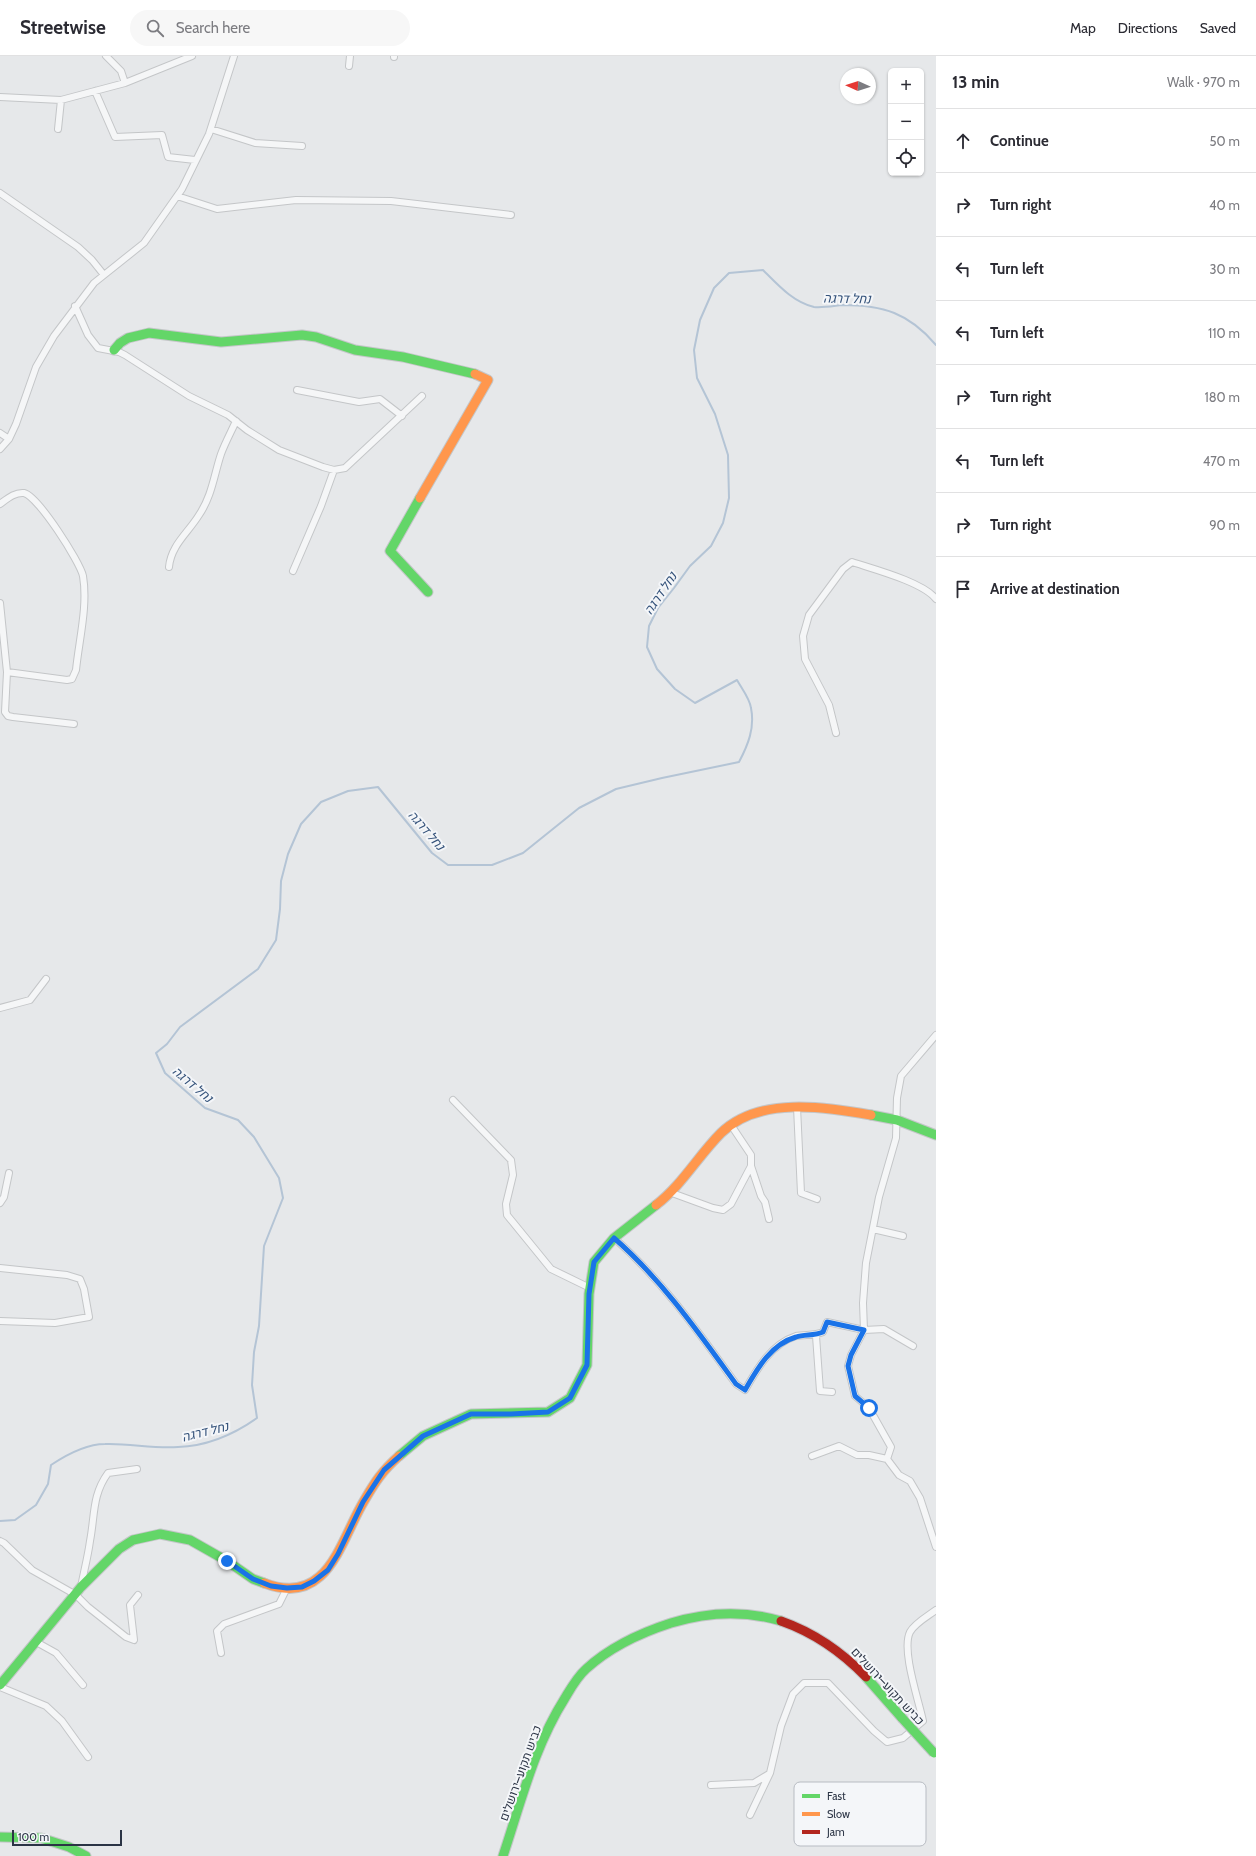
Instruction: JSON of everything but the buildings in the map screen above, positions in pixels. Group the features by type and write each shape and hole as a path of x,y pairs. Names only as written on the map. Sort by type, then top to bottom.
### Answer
{"street":[{"path":"106,56 121,71 125,83"},
{"path":"0,97 61,100 125,83 192,56"},
{"path":"0,449 9,439 16,424 29,384 43,352 75,306 85,293 104,275 144,243 177,196 211,129 234,56"},
{"path":"349,66 350,56"},
{"path":"95,91 115,137 162,135 168,157 195,160"},
{"path":"58,129 61,100"},
{"path":"211,129 255,143 302,146"},
{"path":"0,193 78,248 92,260 104,275"},
{"path":"177,196 217,210 296,200 391,201 511,215"},
{"path":"75,306 92,342 103,350 114,350 125,355 189,396 220,410 278,450 310,463 334,470 345,468 422,396"},
{"path":"114,350 120,343 128,338 149,332 221,342 288,334 302,335 316,337 355,350 403,357 471,372 488,380 390,551 428,592"},
{"path":"297,390 359,402 380,399 402,416"},
{"path":"169,567 170,557 175,545 205,505 215,481 221,453 236,421"},
{"path":"0,433 9,439"},
{"path":"293,571 321,506 334,470"},
{"path":"0,504 18,493 25,493 36,500 79,564 84,586 76,670 72,679 67,680 7,672"},
{"path":"836,733 829,705 805,659 803,636 809,615 843,569 852,562 918,586 930,592 936,599"},
{"path":"0,603 7,672 5,712 8,716 74,724"},
{"path":"0,1008 30,1000 46,979"},
{"path":"887,1459 891,1447 869,1408 855,1396 848,1366 851,1355 864,1330 866,1263 879,1198 896,1138 897,1098 901,1076 936,1035"},
{"path":"453,1100 511,1160 513,1175 506,1204 507,1215 551,1269 590,1288"},
{"path":"796,1107 801,1193 816,1199"},
{"path":"88,1757 62,1721 46,1706 0,1686 38,1643 76,1595 81,1586 119,1549 133,1540 160,1534 190,1540 227,1561 253,1579 271,1586 287,1588 302,1587 308,1584 328,1570 338,1554 363,1502 384,1470 423,1436 471,1414 548,1412 570,1398 587,1365 590,1288 594,1262 614,1238 672,1193 721,1133 731,1125 752,1114 796,1107 845,1111 897,1120 936,1135"},
{"path":"731,1125 751,1155 751,1166 761,1196 765,1202 769,1219"},
{"path":"672,1193 713,1208 723,1210 732,1204 751,1166"},
{"path":"0,1203 4,1197 9,1173"},
{"path":"873,1229 903,1236"},
{"path":"614,1238 629,1251 675,1302 736,1384 745,1390 761,1363 786,1340 802,1335 816,1336 823,1332 827,1322 864,1330 884,1329 913,1346"},
{"path":"0,1268 67,1276 80,1279 84,1289 89,1317 55,1323 0,1321"},
{"path":"816,1336 820,1391 832,1392"},
{"path":"812,1456 839,1446 857,1455 869,1455 887,1459 899,1476 910,1481 920,1498 936,1547"},
{"path":"81,1586 90,1542 95,1497 99,1484 108,1473 137,1469"},
{"path":"0,1535 2,1542 32,1570 76,1595 88,1607 126,1637 134,1640 130,1605 138,1595"},
{"path":"221,1653 217,1631 224,1624 279,1604 287,1588"},
{"path":"750,1815 759,1792 770,1773 783,1719 793,1694 804,1683 828,1683 874,1731 887,1742 903,1738 923,1721 908,1654 909,1633 915,1626 936,1610"},
{"name":"כביש תקוע–ירושלים","path":"503,1856 534,1762 546,1733 561,1704 585,1670 612,1649 639,1635 677,1621 708,1615 742,1613 778,1620 814,1635 850,1659 935,1754"},
{"path":"38,1643 56,1653 83,1685"},
{"path":"711,1785 754,1783 770,1773"},
{"path":"0,1836 41,1838 69,1847 86,1856"}],"waterway":[{"name":"נחל דרגה","path":"0,1521 15,1520 36,1505 48,1484 51,1465 76,1451 98,1444 123,1444 151,1447 189,1446 200,1444 210,1442 239,1430 257,1418 252,1385 254,1352 259,1326 264,1246 283,1198 279,1178 254,1137 238,1120 205,1108 165,1073 156,1053 167,1044 180,1027 258,969 276,940 280,909 281,881 288,854 301,824 321,802 348,791 378,787 432,853 448,865 492,865 523,853 579,808 616,789 739,762 750,736 752,715 749,701 737,680 695,703 675,689 657,669 647,647 649,626 658,608 690,566 711,546 723,523 729,498 728,455 715,414 697,378 694,350 700,320 714,288 729,273 763,270 786,292 806,305 814,307 857,305 883,309 905,318 916,325 936,345"}],"traffic: fast":[{"path":"114,350 120,343 128,338 149,333 221,342 302,335 316,337 355,350 403,357 475,374"},
{"path":"420,498 390,551 428,592"},
{"path":"871,1115 897,1120 936,1135"},
{"path":"399,1456 423,1436 471,1414 548,1412 570,1398 587,1365 589,1294 594,1262 614,1238 656,1205"},
{"path":"0,1685 81,1587 119,1549 133,1540 160,1534 190,1540 227,1561 253,1579 264,1583"},
{"path":"503,1856 529,1775 545,1736 554,1717 574,1683 595,1661 615,1647 637,1636 671,1623 698,1616 739,1614 767,1617 781,1621"},
{"path":"866,1677 902,1718"},
{"path":"902,1718 934,1753"},
{"path":"0,1837 41,1838 69,1847 86,1856"}],"traffic: slow":[{"path":"420,498 488,380 475,374"},
{"path":"656,1205 674,1189 721,1133 736,1121 754,1113 773,1109 813,1107 871,1115"},
{"path":"264,1583 286,1588 303,1586 317,1579 329,1566 339,1551 355,1517 375,1482 399,1456"}],"traffic: jam":[{"path":"781,1621 805,1631 827,1644 847,1659 866,1677"}],"route":[{"path":"227,1561 253,1579 271,1586 287,1588 302,1587 314,1581 328,1570 338,1554 363,1502 384,1470 423,1436 471,1414 548,1412 570,1398 587,1365 589,1294 594,1262 614,1238 629,1251 648,1274 675,1302 736,1384 745,1390 761,1363 786,1340 802,1335 816,1336 823,1332 827,1322 864,1330 851,1355 848,1366 855,1396 869,1408"}]}
